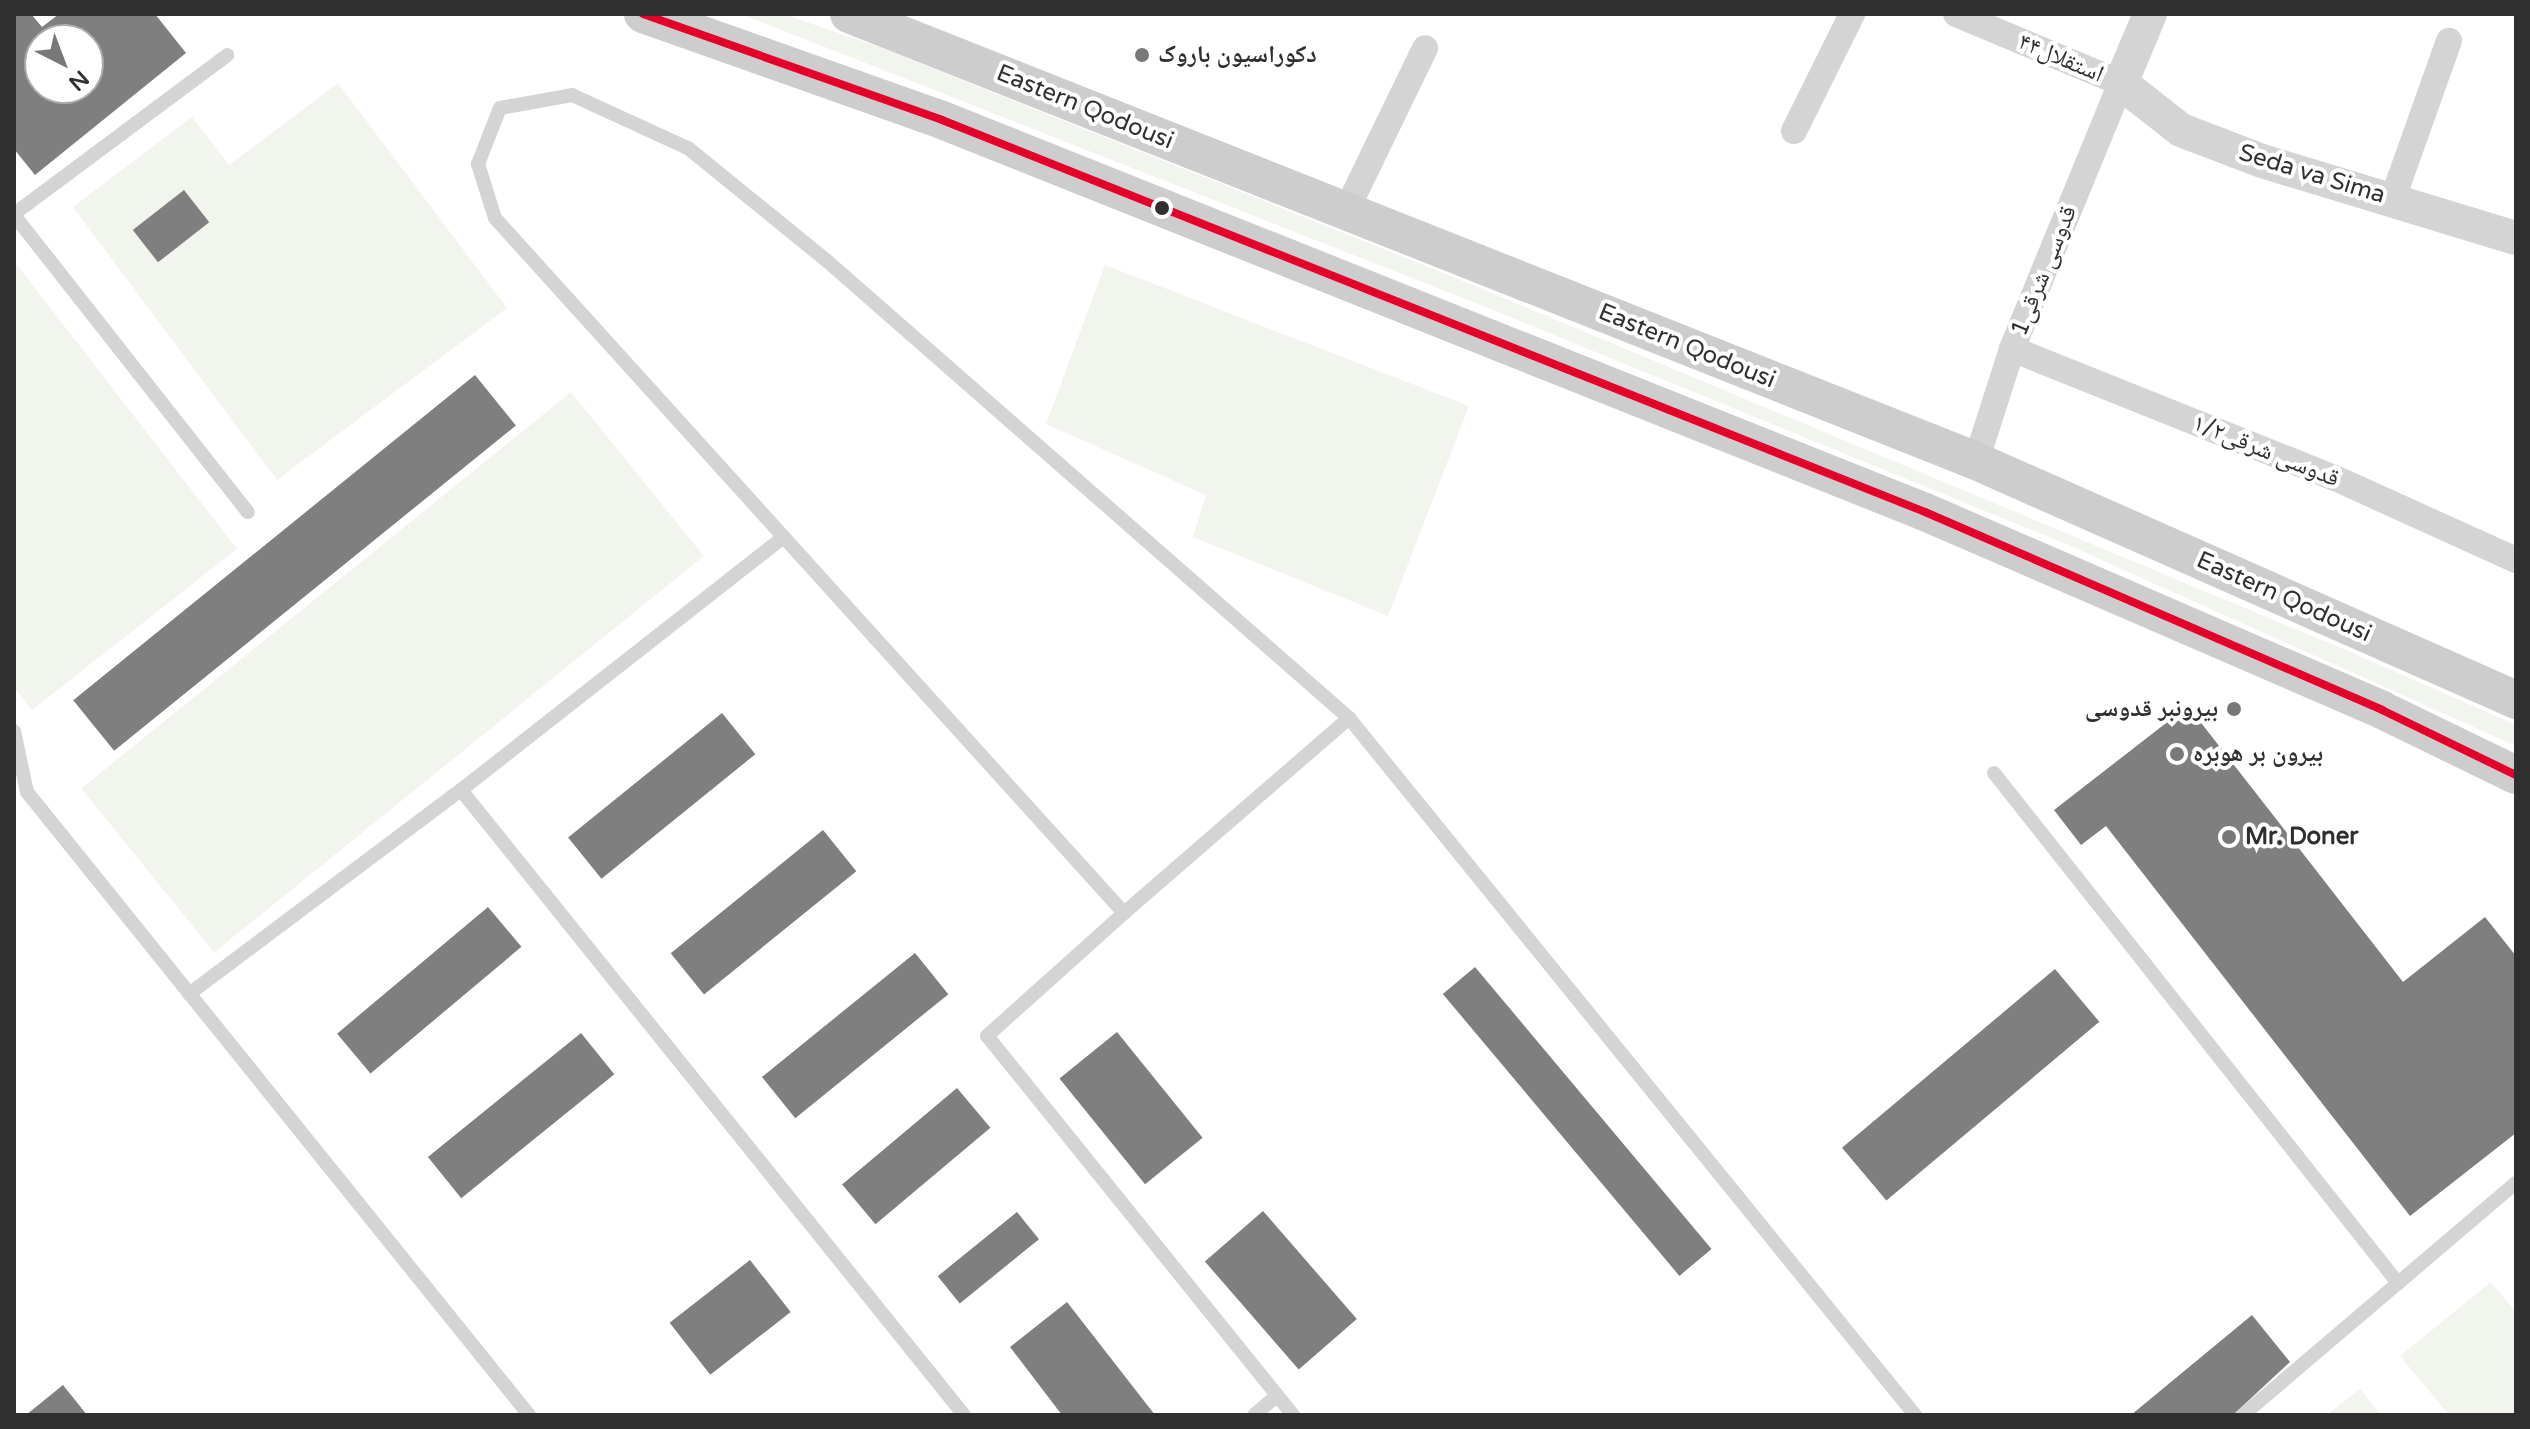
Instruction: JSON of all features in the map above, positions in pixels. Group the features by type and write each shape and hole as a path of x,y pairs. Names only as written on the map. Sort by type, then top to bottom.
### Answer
{"main road":[{"path":"643,14 942,120 1910,506 2382,710 2516,775"},
{"name":"Eastern Qodousi","path":"849,14 1976,461 2516,700"}],"street":[{"path":"1794,131 1852,14"},
{"name":"استقلال۴۴","path":"1956,14 2121,83"},
{"path":"2121,83 2150,14"},
{"path":"2393,198 2449,41"},
{"path":"1346,211 1425,48"},
{"name":"Seda va Sima","path":"2121,83 2181,130 2262,161 2393,198 2516,238"},
{"name":"1قدوسی شرقی","path":"1976,461 2012,349 2121,83"},
{"name":"قدوسی شرقی۱/۲","path":"2012,349 2335,478 2516,560"}],"lane":[{"path":"227,55 14,214 248,512"},
{"path":"1124,913 495,218 478,164 500,108 572,95 688,148 826,260 1349,718 1915,1415"},
{"path":"189,994 461,790 784,537"},
{"path":"1293,1415 987,1036 1349,718"},
{"path":"14,731 20,790 529,1415"},
{"path":"1994,773 2398,1283"},
{"path":"461,790 964,1415"},
{"path":"2243,1415 2516,1183"},
{"path":"1254,1415 1277,1396"}],"shaded area":[{"path":"741,14 783,14 882,48 1446,274 2348,651 2516,725 2516,746 2066,544 1483,306"},
{"path":"338,83 507,308 277,480 73,207 192,117 229,165"},
{"path":"14,261 237,549 32,710 14,687"},
{"path":"1105,265 1469,406 1388,616 1193,537 1206,495 1046,424"},
{"path":"571,392 704,556 214,952 81,788"},
{"path":"2491,1282 2516,1312 2516,1415 2449,1415 2400,1356"},
{"path":"2360,1389 2381,1415 2327,1415"}],"building":[{"path":"14,14 31,14 39,24 24,24 24,104 104,104 104,24 46,24 59,14 155,14 186,53 35,175 14,149"},
{"path":"184,190 209,222 158,262 133,230"},
{"path":"475,375 516,426 114,751 73,700"},
{"path":"2188,706 2403,982 2485,917 2516,956 2516,1133 2410,1216 2106,826 2081,845 2054,810"},
{"path":"722,713 755,754 601,879 568,838"},
{"path":"823,830 856,871 704,995 671,953"},
{"path":"488,907 521,947 371,1073 337,1034"},
{"path":"915,953 948,994 795,1118 762,1077"},
{"path":"1475,967 1712,1249 1679,1276 1443,994"},
{"path":"2055,969 2099,1022 1886,1201 1842,1148"},
{"path":"1117,1032 1203,1138 1145,1184 1059,1079"},
{"path":"581,1033 614,1074 461,1198 428,1157"},
{"path":"957,1088 990,1128 876,1224 842,1184"},
{"path":"1263,1211 1357,1319 1299,1369 1205,1262"},
{"path":"1017,1212 1039,1239 960,1303 938,1276"},
{"path":"750,1260 791,1312 710,1375 670,1323"},
{"path":"1067,1302 1155,1415 1062,1415 1010,1347"},
{"path":"2252,1315 2290,1362 2233,1415 2131,1415"},
{"path":"63,1385 87,1415 26,1415"}],"transit line":[{"path":"643,14 942,120 1925,512 2382,710 2516,775"}],"place":[{"name":"دکوراسیون باروک","path":"1142,55"},
{"name":"بیرونبر قدوسی","path":"2234,709"},
{"name":"بیرون بر هوبره","path":"2177,754"},
{"name":"Mr. Doner","path":"2229,837"}]}
